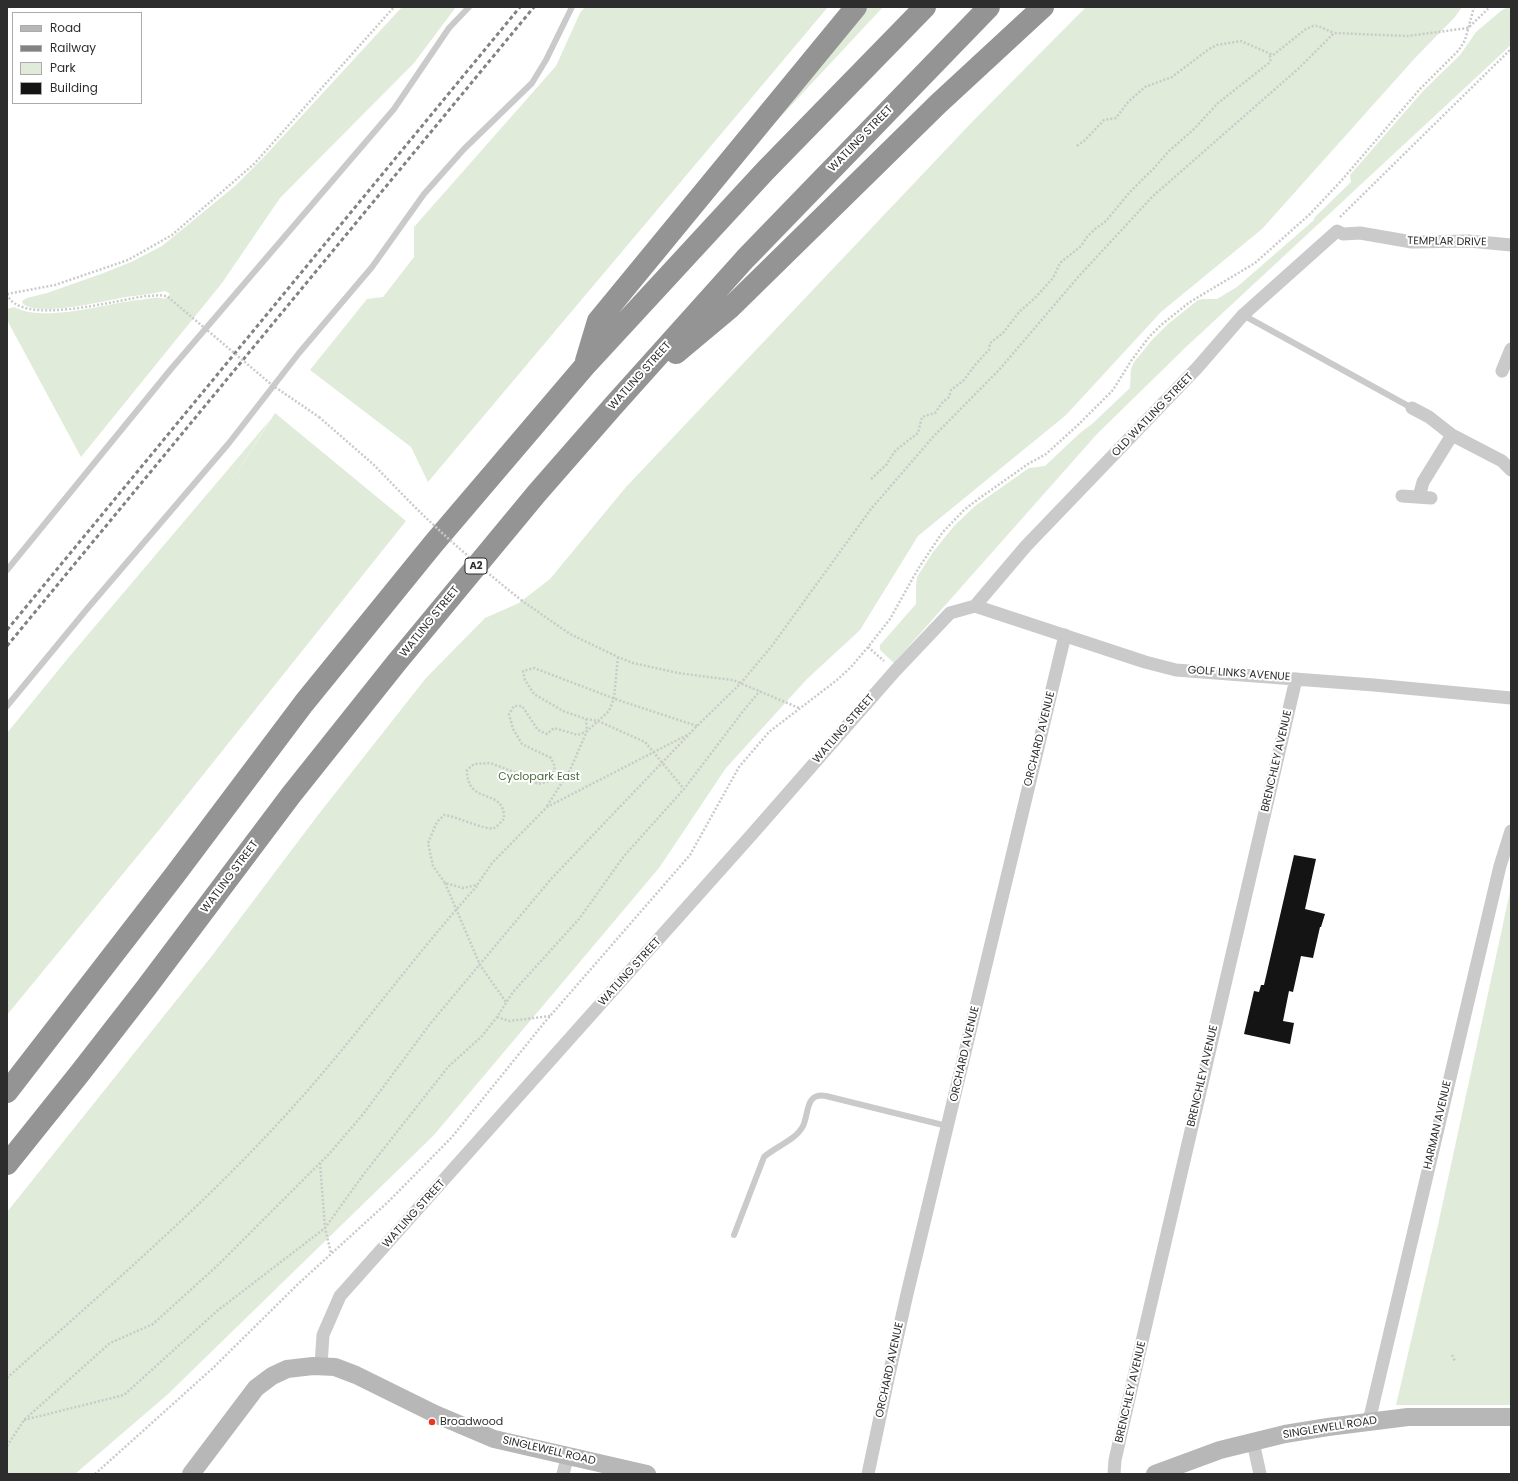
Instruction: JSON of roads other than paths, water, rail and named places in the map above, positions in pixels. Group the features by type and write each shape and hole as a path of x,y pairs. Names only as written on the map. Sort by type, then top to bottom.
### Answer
{"highway":[{"path":"584,368 598,321 856,7"},
{"path":"7,1092 304,703 434,543 584,368 765,171 925,7"},
{"name":"WATLING STREET","path":"7,1164 80,1073 291,795 387,674 537,493 614,405 746,260 990,7"},
{"path":"614,405 731,307 938,104 1043,7"}],"street":[{"name":"TEMPLAR DRIVE","path":"1337,230 1343,234 1360,233 1412,242 1475,241 1511,245"},
{"name":"OLD WATLING STREET","path":"975,606 1026,546 1197,368 1243,315 1337,230"},
{"path":"1502,371 1511,349"},
{"path":"1412,408 1428,417 1452,435 1499,459 1511,470"},
{"path":"1402,496 1425,497 1421,487 1424,480 1452,435"},
{"name":"GOLF LINKS AVENUE","path":"975,606 1145,662 1176,670 1511,698"},
{"name":"WATLING STREET","path":"322,1365 323,1335 340,1296 754,832 895,671 950,613 975,606"},
{"name":"ORCHARD AVENUE","path":"868,1474 888,1379 1065,635"},
{"name":"BRENCHLEY AVENUE","path":"1114,1474 1146,1327 1296,679"},
{"name":"HARMAN AVENUE","path":"1369,1421 1498,874 1511,831"},
{"name":"SINGLEWELL ROAD","path":"191,1474 256,1388 272,1376 287,1369 322,1365 335,1367 350,1372 435,1414 494,1439 647,1474"},
{"name":"SINGLEWELL ROAD","path":"1155,1474 1220,1450 1285,1434 1369,1421 1408,1417 1511,1417"},
{"path":"1253,1442 1260,1474"},
{"path":"563,1474 568,1455"}],"lane":[{"path":"7,570 171,369 394,108 449,28 469,7"},
{"path":"7,706 87,609 230,443 299,353 372,267 424,194 464,149 532,83 546,60 572,7"},
{"path":"1243,315 1412,408"},
{"path":"734,1236 764,1157 770,1152 779,1148 802,1128 808,1107 815,1097 822,1095 948,1126"}],"railway":[{"path":"7,630 520,7"},
{"path":"7,646 534,7"}],"place":[{"name":"Broadwood","path":"432,1422"}],"park label":[{"name":"Cyclopark East","path":"539,777"}]}
